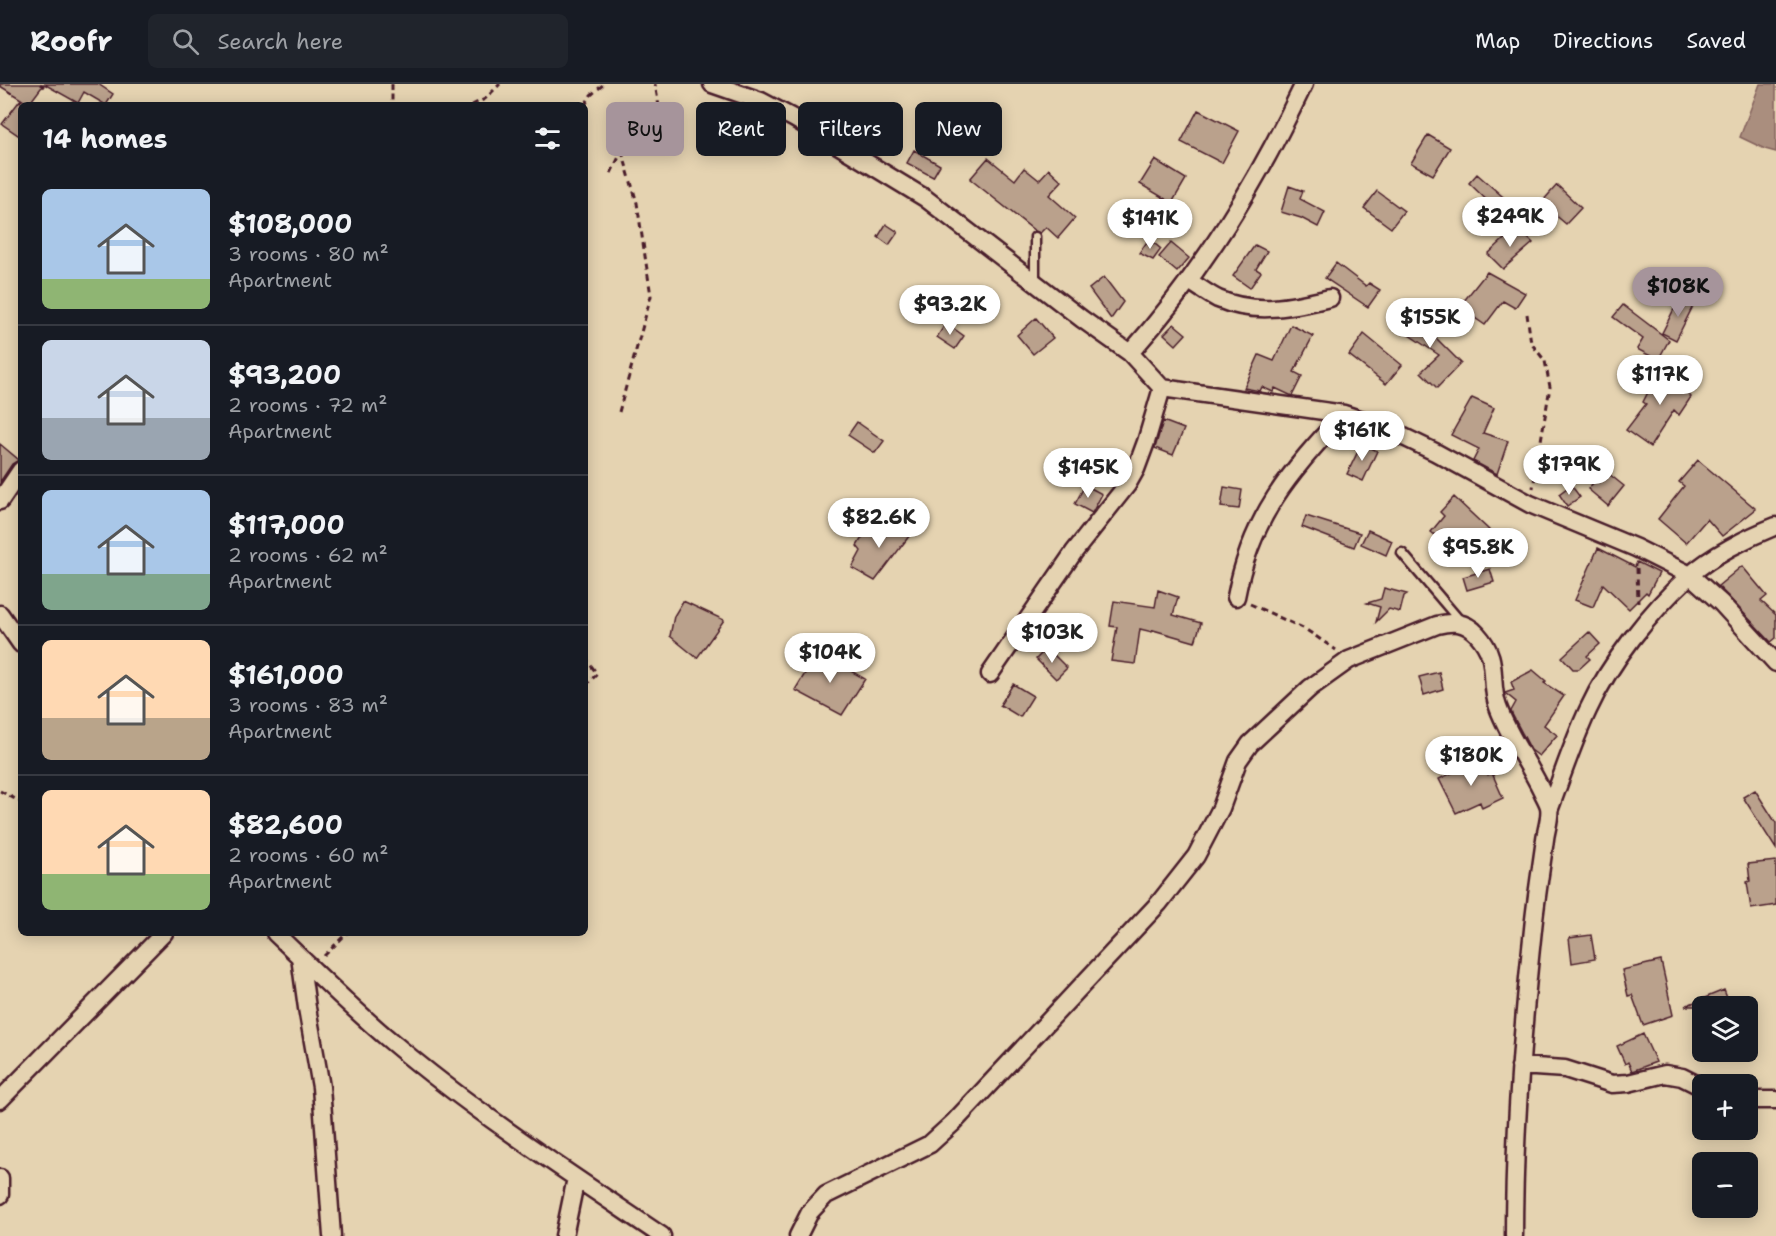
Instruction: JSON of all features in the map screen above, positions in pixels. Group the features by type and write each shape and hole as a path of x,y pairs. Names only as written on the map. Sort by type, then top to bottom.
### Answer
{"street":[{"path":"712,84 760,102 795,119 925,198 1130,353 1162,387 1344,414 1381,426 1530,504 1636,548 1690,575 1721,603 1776,663"},
{"path":"1130,353 1190,281 1231,220 1259,175 1305,84"},
{"path":"1190,281 1216,298 1249,308 1276,309 1330,298"},
{"path":"990,674 1074,552 1127,485 1146,442 1162,387"},
{"path":"1236,597 1239,578 1252,543 1273,498 1315,444 1344,414"},
{"path":"0,501 18,474"},
{"path":"1514,1236 1520,1066 1535,909 1550,808 1588,709 1608,673 1639,631 1690,575 1741,543 1776,526"},
{"path":"0,614 18,640"},
{"path":"798,1236 810,1212 826,1195 930,1144 962,1114 1158,903 1196,856 1221,807 1238,761 1251,744 1310,688 1349,660 1437,625 1450,621 1461,622 1479,636 1488,650 1494,667 1494,694 1497,704 1550,808"},
{"path":"0,1100 161,936"},
{"path":"277,936 391,1041 459,1095 662,1236"},
{"path":"307,963 307,1008 321,1087 332,1236"},
{"path":"1520,1066 1565,1069 1612,1084 1628,1083 1665,1074 1682,1077 1692,1082"},
{"path":"1758,1100 1776,1100"},
{"path":"0,1178 0,1195"},
{"path":"564,1236 576,1178"}],"lane":[{"path":"1035,237 1035,283"},
{"path":"1402,553 1461,622"}],"path":[{"path":"40,84 44,87"},
{"path":"392,84 392,102"},
{"path":"478,102 485,99 500,84"},
{"path":"587,102 604,84"},
{"path":"655,84 658,102"},
{"path":"611,173 620,156"},
{"path":"619,412 651,296 646,249 637,203 623,156"},
{"path":"1527,314 1531,343 1545,361 1550,387 1530,504"},
{"path":"1636,548 1639,631"},
{"path":"1236,597 1305,629 1349,660"},
{"path":"588,661 597,674 588,684"},
{"path":"0,791 18,800"},
{"path":"307,963 343,936"}],"shaded area":[{"path":"1760,84 1776,84 1776,152 1740,137"}],"building":[{"path":"0,84 44,84 30,102 26,102"},
{"path":"44,84 98,84 113,94 108,102 101,102 84,92 79,102"},
{"path":"18,103 18,135 2,124"},
{"path":"1198,110 1239,131 1222,163 1181,142"},
{"path":"1428,135 1450,148 1433,175 1411,163"},
{"path":"914,150 915,156 924,156 940,165 933,177 907,163"},
{"path":"988,158 1015,180 1024,168 1039,180 1049,169 1062,181 1049,195 1075,218 1058,238 1046,227 1040,233 1035,231 970,179"},
{"path":"1155,160 1186,179 1172,203 1140,184"},
{"path":"1477,174 1510,203 1500,213 1469,183"},
{"path":"1557,185 1581,208 1566,224 1541,203"},
{"path":"1289,186 1303,191 1300,199 1325,212 1318,227 1301,218 1281,212"},
{"path":"1377,191 1404,211 1391,228 1364,208"},
{"path":"886,224 898,232 889,245 878,237"},
{"path":"1517,227 1533,243 1503,269 1488,254"},
{"path":"1149,239 1161,249 1153,260 1139,253"},
{"path":"1171,243 1189,258 1177,272 1159,257"},
{"path":"1255,245 1267,251 1256,269 1261,272 1250,288 1233,276"},
{"path":"1336,263 1366,286 1369,283 1380,290 1368,307 1325,278"},
{"path":"1487,272 1525,293 1515,308 1503,301 1485,325 1459,307"},
{"path":"1104,277 1123,302 1111,319 1089,289"},
{"path":"1681,295 1695,302 1676,340 1662,333"},
{"path":"1623,305 1669,340 1658,360 1637,349 1643,339 1613,317"},
{"path":"1409,310 1433,326 1429,331 1461,363 1437,388 1421,372 1439,355 1397,327"},
{"path":"1036,318 1053,338 1033,354 1017,335"},
{"path":"946,323 964,336 955,349 937,337"},
{"path":"1174,324 1186,334 1176,345 1164,334"},
{"path":"1291,325 1313,336 1294,372 1302,376 1292,396 1275,388 1273,392 1262,387 1260,391 1244,388 1259,355 1274,361"},
{"path":"1364,334 1402,365 1386,384 1349,355"},
{"path":"1661,367 1688,383 1684,389 1691,397 1679,415 1674,410 1650,447 1626,430 1646,404 1643,402"},
{"path":"1472,398 1494,408 1483,433 1508,441 1497,474 1473,461 1479,449 1451,435"},
{"path":"1163,421 1184,429 1173,455 1155,448"},
{"path":"857,422 884,441 875,453 848,435"},
{"path":"1362,443 1377,451 1363,481 1347,474"},
{"path":"0,444 18,461 12,464 0,482"},
{"path":"1698,460 1756,509 1722,536 1707,519 1686,543 1658,519 1684,486 1679,482"},
{"path":"1604,470 1624,486 1608,506 1588,489"},
{"path":"1085,485 1102,494 1092,513 1075,504"},
{"path":"1571,485 1580,497 1567,506 1559,494"},
{"path":"1224,487 1242,490 1239,509 1221,507"},
{"path":"1454,497 1489,530 1474,545 1468,539 1454,551 1431,532 1444,516 1440,512"},
{"path":"1306,516 1360,533 1354,547 1302,527"},
{"path":"886,522 910,535 875,581 852,568 861,551 857,546 870,524 878,527"},
{"path":"1368,530 1392,541 1386,555 1361,544"},
{"path":"1598,548 1635,567 1637,562 1659,573 1648,594 1646,592 1629,609 1603,584 1593,607 1575,600"},
{"path":"1742,566 1767,596 1761,601 1776,615 1776,638 1771,642 1718,586"},
{"path":"1490,569 1494,582 1467,590 1463,577"},
{"path":"1384,588 1407,594 1404,596 1400,612 1389,609 1376,622 1380,607 1367,603 1381,599"},
{"path":"1158,590 1178,597 1173,615 1201,623 1195,642 1153,630 1152,632 1140,629 1135,664 1111,661 1117,627 1110,626 1114,601 1155,607"},
{"path":"683,601 724,620 697,658 670,636 674,616"},
{"path":"1589,632 1600,644 1587,656 1590,659 1579,669 1573,669 1562,657"},
{"path":"1047,648 1067,668 1056,679 1036,659"},
{"path":"818,652 865,679 842,715 795,690"},
{"path":"1533,670 1546,681 1544,683 1564,696 1544,725 1557,735 1539,756 1531,750 1512,714 1511,711 1516,702 1505,693 1514,690 1511,682"},
{"path":"1439,672 1443,689 1424,695 1419,677"},
{"path":"1013,684 1033,696 1020,717 1000,705"},
{"path":"1481,759 1488,775 1492,773 1503,798 1482,808 1480,802 1456,813 1439,779"},
{"path":"1755,790 1776,823 1776,849 1743,797"},
{"path":"1776,861 1776,905 1751,909 1747,882 1750,881 1748,864"},
{"path":"1591,935 1595,959 1572,963 1569,938"},
{"path":"1661,961 1673,1015 1643,1025 1632,995 1628,996 1622,970"},
{"path":"1724,990 1726,996 1709,996"},
{"path":"1643,1034 1656,1062 1632,1071 1628,1062 1625,1064 1617,1046"}]}
